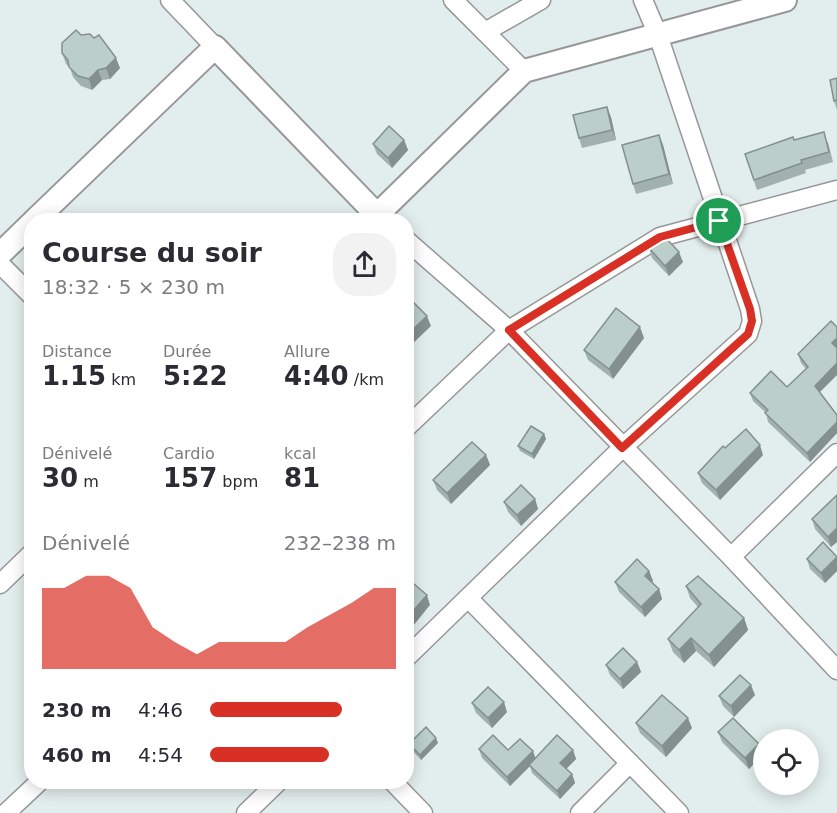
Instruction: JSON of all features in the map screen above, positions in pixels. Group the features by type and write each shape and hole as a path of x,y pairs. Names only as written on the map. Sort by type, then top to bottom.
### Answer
{"street":[{"path":"170,0 372,213"},
{"path":"453,0 524,71"},
{"path":"485,32 541,0"},
{"path":"414,650 622,448 748,334 752,321 750,309 657,34 643,0"},
{"path":"382,213 524,71 785,0"},
{"path":"42,213 215,47"},
{"path":"414,420 509,330 660,237 837,190"},
{"path":"0,254 24,231"},
{"path":"414,247 509,330 622,448 732,557 837,670"},
{"path":"0,264 24,288"},
{"path":"732,557 837,453"},
{"path":"0,584 24,561"},
{"path":"468,598 679,813"},
{"path":"580,813 630,763"},
{"path":"6,813 32,789"},
{"path":"246,813 271,789"},
{"path":"400,789 423,813"}],"building":[{"path":"76,30 81,35 90,34 94,38 99,35 116,58 89,79 78,76 69,67 68,60 62,53 62,43"},
{"path":"837,78 837,100 834,101 830,80"},
{"path":"607,107 612,130 579,138 573,115"},
{"path":"389,126 404,140 388,158 373,144"},
{"path":"824,132 829,152 801,160 802,163 754,180 745,154 793,137 794,140"},
{"path":"659,135 669,174 633,184 622,145"},
{"path":"664,236 679,252 665,266 649,248"},
{"path":"414,303 427,316 414,328"},
{"path":"616,308 640,327 609,369 584,350"},
{"path":"831,321 837,327 837,338 832,343 837,348 837,363 815,386 837,415 837,422 807,453 765,413 768,410 750,393 771,371 787,387 808,367 798,354"},
{"path":"531,426 544,434 532,454 518,446"},
{"path":"746,429 760,445 716,490 698,473 723,446 725,448"},
{"path":"472,442 486,455 447,493 433,480"},
{"path":"521,485 535,499 517,515 504,502"},
{"path":"837,495 837,528 828,537 812,519"},
{"path":"823,542 837,557 821,573 807,559"},
{"path":"637,559 649,571 645,576 659,589 641,607 615,582"},
{"path":"698,576 744,618 709,655 691,638 679,650 668,639 701,604 686,586"},
{"path":"414,584 427,595 414,610"},
{"path":"623,648 637,662 620,679 606,665"},
{"path":"740,675 751,685 731,706 719,696"},
{"path":"488,687 504,702 488,718 472,703"},
{"path":"662,695 688,718 662,746 636,723"},
{"path":"733,718 753,738 753,750 745,758 718,732"},
{"path":"426,727 436,738 420,755 414,749 414,739"},
{"path":"493,735 508,750 520,739 533,751 507,777 479,749"},
{"path":"557,735 573,750 560,763 572,774 557,791 529,765"}],"route":[{"path":"719,221 750,309 752,321 748,334 622,448 509,330 660,237 719,221"}]}
